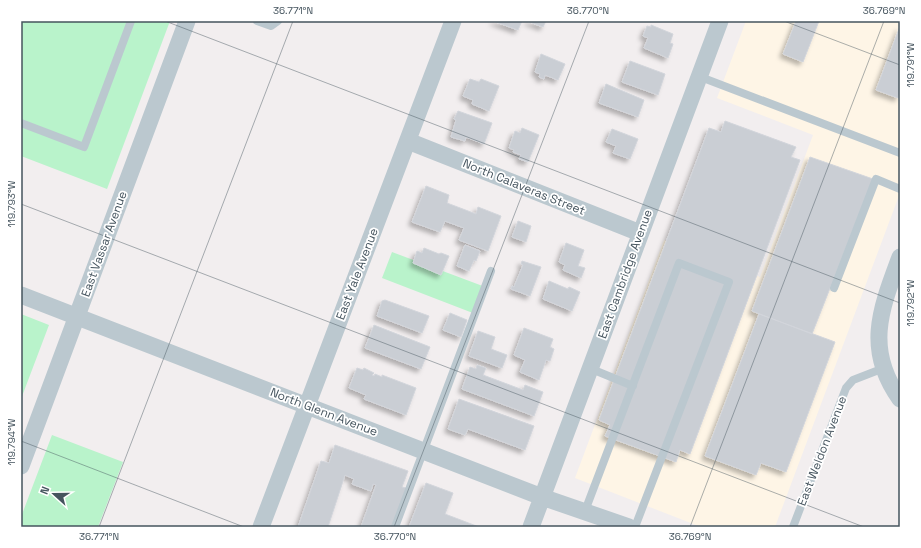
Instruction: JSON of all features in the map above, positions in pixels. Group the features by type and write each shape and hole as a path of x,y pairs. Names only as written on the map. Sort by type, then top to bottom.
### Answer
{"street":[{"name":"East Vassar Avenue","path":"21,466 188,21"},
{"name":"East Yale Avenue","path":"261,527 453,21"},
{"name":"East Cambridge Avenue","path":"531,527 698,76 720,21"},
{"name":"North Calaveras Street","path":"408,141 640,233"},
{"path":"900,257 884,299 880,321 879,346 884,368 900,399"},
{"name":"North Glenn Avenue","path":"21,295 542,497 629,527"}],"lane":[{"path":"21,123 84,147 131,21"},
{"path":"257,21 271,26 278,21"},
{"path":"698,76 900,153"},
{"path":"834,288 876,179 900,188"},
{"path":"585,511 679,263 729,282 635,527"},
{"path":"395,527 491,271"},
{"path":"589,368 633,386"},
{"name":"East Weldon Avenue","path":"793,527 846,388 853,380 884,368"}],"shaded area":[{"path":"746,21 900,21 900,193 775,527 701,527 575,478 664,240 760,277 813,135 717,98"}],"green space":[{"path":"21,21 170,21 107,189 21,156"},
{"path":"392,252 488,288 478,315 382,278"},
{"path":"21,314 49,325 21,399"},
{"path":"52,435 123,462 98,527 21,527 21,517"}],"building":[{"path":"493,21 522,21 518,30"},
{"path":"527,21 546,21 543,27"},
{"path":"796,21 819,21 803,62 783,54"},
{"path":"651,25 673,34 670,43 673,44 668,58 644,48 648,38 643,36 647,26 651,27"},
{"path":"900,26 900,93 898,98 876,90"},
{"path":"541,54 565,64 558,80 545,75 544,79 539,77 540,74 535,72"},
{"path":"630,61 665,74 658,95 622,82"},
{"path":"470,79 479,82 481,79 499,86 489,111 472,104 473,100 463,96"},
{"path":"606,84 644,100 638,117 599,103"},
{"path":"458,111 492,123 484,144 466,137 465,141 451,137 456,120 454,119"},
{"path":"725,121 796,147 791,157 800,160 690,454 680,450 676,462 605,436 610,425 599,420 709,128 721,132"},
{"path":"522,128 539,135 528,162 519,159 521,155 513,152 514,150 509,148 515,131 520,133"},
{"path":"612,129 638,139 630,159 613,153 616,146 606,142"},
{"path":"810,157 873,179 812,334 752,311"},
{"path":"426,186 449,195 447,203 476,214 478,207 501,216 488,251 459,240 464,228 445,221 440,232 412,222"},
{"path":"518,221 531,226 526,242 512,237"},
{"path":"566,243 584,250 578,266 585,268 581,278 563,270 565,265 559,262"},
{"path":"465,245 480,251 476,261 474,260 469,271 457,266"},
{"path":"424,248 449,256 441,275 413,263 417,251 422,253"},
{"path":"522,261 541,267 530,296 511,289 512,286 514,287 523,265 521,264"},
{"path":"549,281 580,292 572,311 543,299"},
{"path":"385,300 429,316 422,333 377,316 382,301"},
{"path":"450,313 467,320 461,337 443,330"},
{"path":"759,314 835,342 786,472 761,463 756,475 705,456"},
{"path":"374,325 430,347 421,369 365,348"},
{"path":"524,328 553,339 550,347 554,349 550,361 546,360 539,380 520,372 525,360 514,355"},
{"path":"478,331 495,337 491,349 507,355 502,368 469,356"},
{"path":"477,365 486,368 483,375 523,390 525,385 543,392 534,416 462,389 470,367 476,369"},
{"path":"357,368 363,370 364,368 374,373 372,375 374,376 375,374 382,377 382,375 416,388 406,415 364,399 366,395 349,388"},
{"path":"459,399 534,426 525,450 468,429 465,435 448,429"},
{"path":"335,445 408,471 402,487 406,488 393,527 361,527 376,485 373,484 371,491 352,484 354,479 345,475 328,527 298,527 321,461 329,463"},
{"path":"426,483 453,493 445,514 479,527 409,527"}]}
